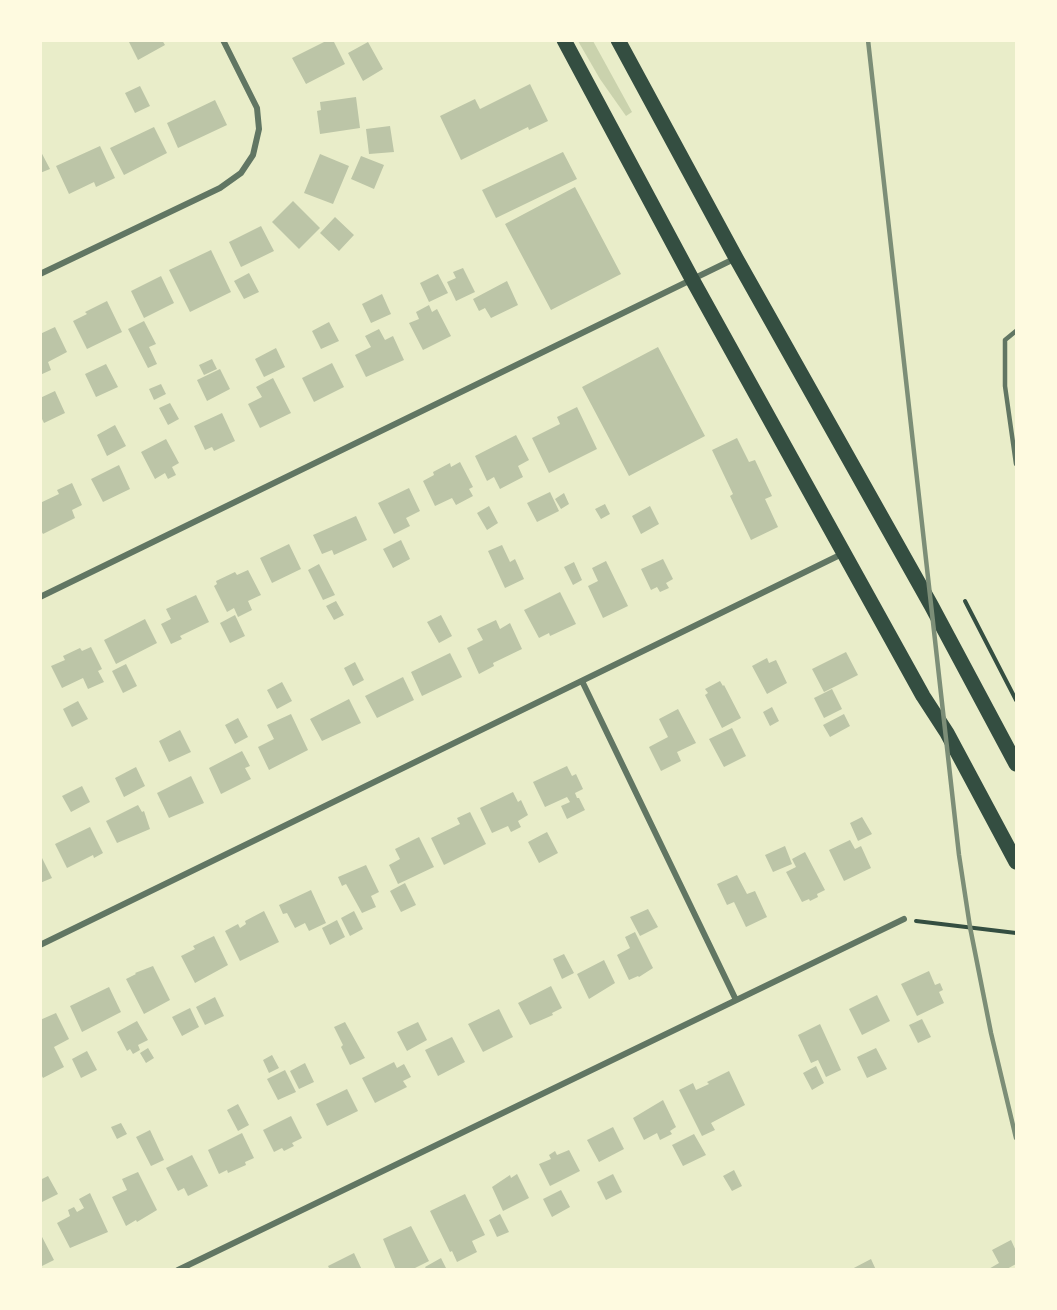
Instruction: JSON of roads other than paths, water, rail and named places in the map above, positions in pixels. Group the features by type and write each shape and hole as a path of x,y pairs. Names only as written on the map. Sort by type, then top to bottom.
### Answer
{"main road":[{"path":"564,40 692,279 1017,862"},
{"path":"618,40 736,258 932,605 1017,764"}],"street":[{"path":"40,274 220,188 241,173 253,155 260,129 256,108 224,40"},
{"path":"40,597 736,258"},
{"path":"40,945 845,552"},
{"path":"582,681 736,1000"},
{"path":"178,1269 904,919"}],"lane":[{"path":"1017,332 1005,340 1005,386 1017,464"}],"railway":[{"path":"868,40 959,855 970,927 991,1033 1016,1138"}]}
